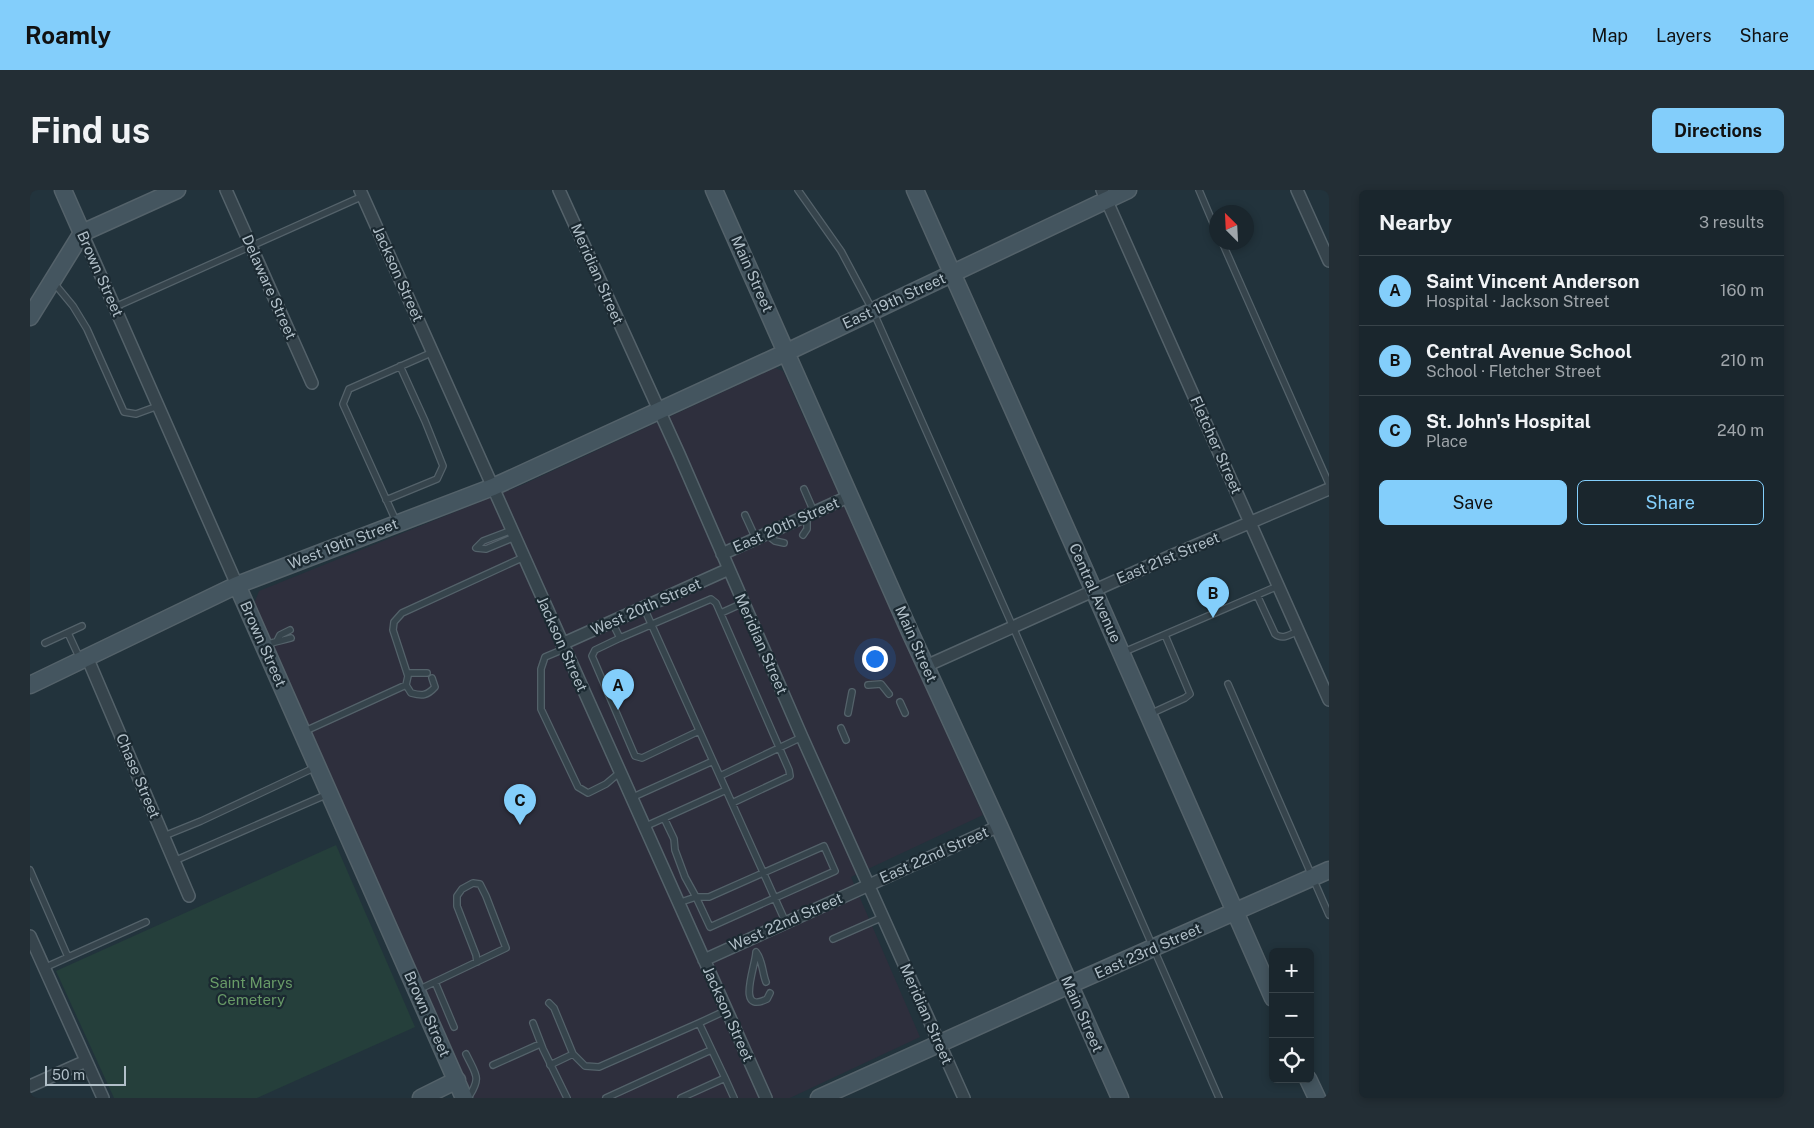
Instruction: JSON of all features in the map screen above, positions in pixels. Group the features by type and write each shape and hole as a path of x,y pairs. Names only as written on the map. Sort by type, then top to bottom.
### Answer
{"street":[{"name":"Brown Street","path":"63,190 237,586 270,643 303,732 416,991 466,1098"},
{"path":"30,317 82,233 177,190"},
{"name":"Delaware Street","path":"226,190 312,383"},
{"name":"Meridian Street","path":"559,190 660,411 802,737 964,1098"},
{"name":"Main Street","path":"714,190 1120,1098"},
{"name":"Central Avenue","path":"915,190 1122,653 1271,993"},
{"name":"East 19th Street","path":"660,411 953,273 1105,195 1128,190"},
{"path":"1297,190 1329,261"},
{"name":"Jackson Street","path":"361,193 766,1098"},
{"name":"Fletcher Street","path":"1105,195 1329,700"},
{"name":"West 19th Street","path":"30,684 237,586 493,487 660,411"},
{"name":"East 21st Street","path":"926,666 1171,556 1329,489"},
{"name":"East 20th Street","path":"722,554 850,496"},
{"name":"West 20th Street","path":"563,646 729,569"},
{"name":"Chase Street","path":"84,659 189,896"},
{"name":"East 22nd Street","path":"868,885 999,826"},
{"name":"East 23rd Street","path":"819,1098 1329,870"},
{"name":"West 22nd Street","path":"704,960 868,885"},
{"path":"30,936 103,1098"},
{"path":"30,1086 86,1061"},
{"path":"420,1098 456,1080"},
{"path":"1310,1083 1316,1098"}],"lane":[{"path":"798,190 841,251 873,311 1219,1098"},
{"path":"1199,190 1209,214"},
{"path":"115,308 251,247 361,193"},
{"path":"1226,250 1329,484"},
{"path":"53,281 74,306 88,329 124,412 136,414 158,406"},
{"path":"397,523 343,404 349,389 433,352"},
{"path":"386,500 436,479 443,466 426,421 400,366"},
{"path":"803,535 807,529 811,514 804,489"},
{"path":"745,515 761,536 775,542 784,543"},
{"path":"514,533 486,549 476,548 483,541 514,533"},
{"path":"407,673 430,676 434,687 429,693 421,695 411,693 406,685 408,676 407,673 393,630 394,622 402,613 524,557"},
{"path":"1122,653 1278,586"},
{"path":"1257,595 1275,634 1282,638 1298,631"},
{"path":"699,731 642,758 635,756 592,656 594,650 711,599 716,603 790,770 790,776 732,802"},
{"path":"721,613 743,602"},
{"path":"644,608 786,922"},
{"path":"612,622 620,638"},
{"path":"45,643 82,626"},
{"path":"270,643 290,630"},
{"path":"68,632 84,659"},
{"path":"1148,715 1190,694 1165,635"},
{"path":"270,643 291,638"},
{"path":"563,646 545,657 541,668 541,709 578,787 588,792 606,784 619,773"},
{"path":"868,685 880,684 889,694"},
{"path":"1228,684 1329,915"},
{"path":"303,732 406,685"},
{"path":"848,713 852,692"},
{"path":"900,702 905,713"},
{"path":"841,728 846,740"},
{"path":"720,776 802,737"},
{"path":"631,798 713,761"},
{"path":"164,836 201,821 318,766"},
{"path":"644,827 726,790"},
{"path":"174,861 330,794"},
{"path":"664,818 674,839 675,850 686,876 696,897 710,927 835,871 824,846 710,897 696,897 678,903"},
{"path":"30,870 68,957"},
{"path":"416,991 506,948 480,884 473,883 462,889 457,896 457,906 476,955 476,962"},
{"path":"833,939 883,917"},
{"path":"44,968 146,922"},
{"path":"750,939 761,959 766,982"},
{"path":"756,952 756,960 748,992 754,1002 760,1003 767,1000 770,993"},
{"path":"435,982 454,1027"},
{"path":"549,1002 554,1008 573,1054 585,1066 599,1067 727,1010"},
{"path":"533,1022 540,1044 566,1098"},
{"path":"699,1023 734,1098"},
{"path":"493,1065 540,1044"},
{"path":"606,1098 711,1050"},
{"path":"466,1054 478,1080 476,1086 466,1098"},
{"path":"550,1065 573,1054"},
{"path":"681,1098 724,1078"}],"shaded area":[{"path":"775,368 783,371 983,815 851,877 920,1037 790,1098 474,1098 254,604 259,591 522,485"}],"green space":[{"name":"Saint Marys Cemetery","path":"336,845 415,1027 257,1098 114,1098 56,971"}],"place":[{"name":"Central Avenue School","path":"1213,618"},
{"name":"Saint Vincent Anderson","path":"618,710"},
{"name":"St. John's Hospital","path":"520,825"}]}
